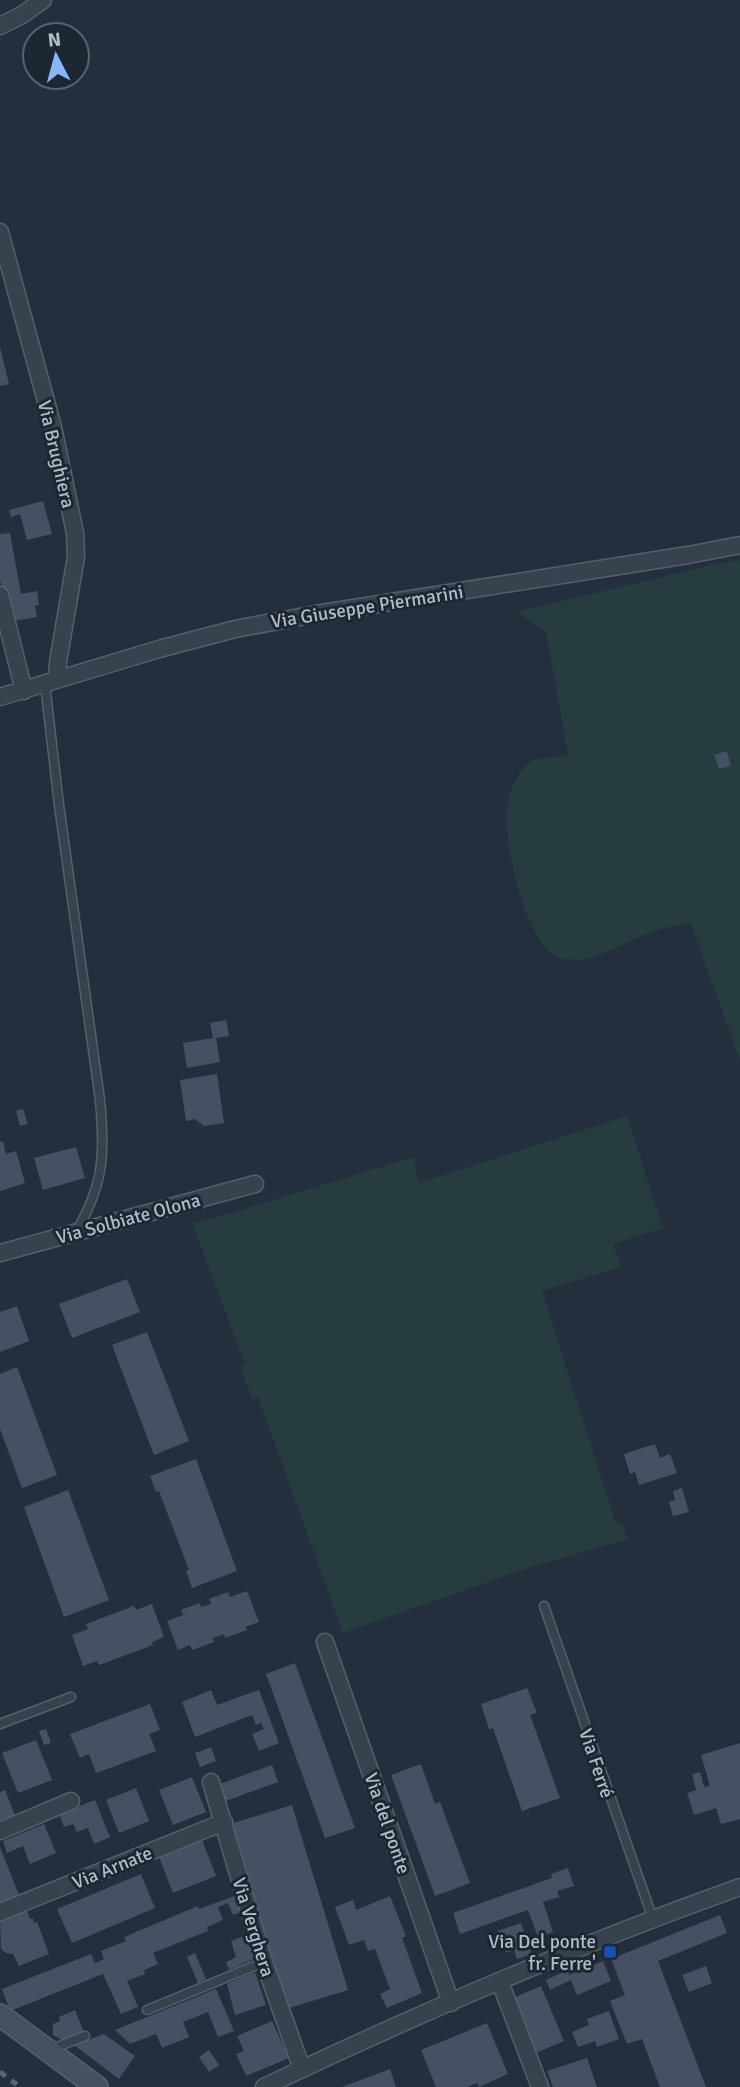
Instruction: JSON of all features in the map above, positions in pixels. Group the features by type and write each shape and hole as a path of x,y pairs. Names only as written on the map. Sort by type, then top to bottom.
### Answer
{"street":[{"path":"0,26 43,0"},
{"name":"Via Brughiera","path":"0,232 52,427 75,533 76,557 58,662 51,682"},
{"name":"Via Giuseppe Piermarini","path":"0,697 205,636 277,621 740,545"},
{"path":"0,595 24,691"},
{"name":"Via Solbiate Olona","path":"0,1253 256,1184"},
{"name":"Via del ponte","path":"326,1642 451,2003"},
{"name":"Via Verghera","path":"211,1782 264,1962 302,2069"},
{"path":"0,1831 71,1801"},
{"name":"Via Arnate","path":"0,1912 224,1822"},
{"path":"264,2087 500,1982 653,1919 740,1888"},
{"path":"500,1982 540,2087"},
{"path":"1,2016 97,2087"}],"lane":[{"path":"51,682 59,804 103,1135 102,1165 95,1195 75,1233"},
{"name":"Via Ferré","path":"544,1606 653,1919"},
{"path":"0,1724 71,1697"},
{"path":"147,2010 264,1962"},
{"path":"48,2050 85,2036"}],"green space":[{"path":"740,560 740,1060 690,922 654,931 610,951 587,958 564,959 551,952 539,939 521,898 510,852 506,818 512,787 525,766 539,759 568,755 546,632 517,612"},
{"path":"627,1116 663,1228 613,1244 621,1267 542,1291 616,1524 621,1524 628,1539 531,1567 343,1633 258,1397 252,1398 240,1366 245,1364 192,1223 413,1157 419,1183"}],"building":[{"path":"0,347 9,384 0,386"},
{"path":"43,501 52,534 27,540 20,514 11,517 9,510"},
{"path":"10,533 21,594 37,591 39,605 35,606 37,617 8,622 0,579 0,534"},
{"path":"727,751 731,766 719,769 714,755"},
{"path":"226,1020 229,1036 216,1038 220,1062 187,1068 183,1043 213,1038 210,1023"},
{"path":"217,1074 224,1123 204,1126 195,1119 186,1121 180,1080"},
{"path":"23,1109 28,1124 20,1126 16,1111"},
{"path":"3,1141 6,1154 16,1151 25,1183 0,1191 0,1142"},
{"path":"76,1147 85,1178 43,1190 34,1158"},
{"path":"127,1279 140,1312 72,1338 59,1304"},
{"path":"17,1306 29,1341 0,1352 0,1312"},
{"path":"147,1332 189,1441 154,1455 112,1345"},
{"path":"17,1367 57,1475 22,1488 0,1429 0,1374"},
{"path":"655,1444 660,1458 670,1454 677,1473 639,1485 635,1472 630,1474 624,1454"},
{"path":"196,1459 237,1571 192,1588 186,1571 189,1570 159,1491 156,1492 150,1476"},
{"path":"682,1488 689,1512 673,1516 669,1502 675,1500 673,1491"},
{"path":"68,1490 109,1600 64,1617 24,1507"},
{"path":"247,1591 259,1622 245,1627 247,1630 225,1638 224,1634 213,1638 214,1642 192,1650 190,1645 178,1650 167,1621 183,1615 181,1610 200,1603 201,1607 211,1604 209,1599 228,1592 230,1597"},
{"path":"152,1604 164,1637 152,1642 153,1645 99,1665 97,1661 83,1666 72,1635 88,1629 86,1624 134,1606 136,1610"},
{"path":"295,1663 355,1828 325,1838 266,1674"},
{"path":"527,1688 537,1713 530,1715 560,1798 522,1811 493,1728 489,1729 481,1704"},
{"path":"211,1690 217,1705 259,1690 279,1743 259,1751 252,1734 264,1729 261,1723 256,1725 252,1715 195,1737 182,1702"},
{"path":"150,1704 160,1730 149,1734 156,1751 96,1773 89,1754 80,1758 70,1734"},
{"path":"46,1729 51,1743 44,1745 39,1731"},
{"path":"36,1740 52,1780 18,1793 2,1753"},
{"path":"740,1743 740,1819 721,1824 716,1808 694,1815 687,1793 696,1790 692,1774 700,1772 704,1787 710,1786 701,1755"},
{"path":"211,1747 216,1761 200,1767 195,1753"},
{"path":"421,1764 435,1804 440,1802 470,1883 435,1896 391,1775"},
{"path":"272,1765 278,1782 223,1802 217,1785"},
{"path":"192,1777 206,1812 173,1825 159,1790"},
{"path":"136,1788 149,1821 119,1833 106,1800"},
{"path":"5,1790 16,1818 0,1824 0,1792"},
{"path":"95,1800 110,1837 94,1844 88,1828 77,1832 73,1824 64,1827 59,1814"},
{"path":"292,1805 348,1990 283,2010 227,1825"},
{"path":"44,1824 56,1853 30,1864 23,1846 7,1853 3,1841"},
{"path":"202,1840 216,1876 173,1893 159,1857"},
{"path":"0,1847 19,1895 0,1902"},
{"path":"568,1868 574,1886 557,1891 559,1897 543,1902 553,1932 538,1937 528,1910 460,1934 453,1913 552,1878 551,1874"},
{"path":"141,1874 155,1908 72,1943 57,1909"},
{"path":"237,1895 244,1911 233,1915 228,1903 218,1907 223,1920 207,1927 208,1931 153,1953 158,1964 144,1970 145,1974 127,1981 138,2007 121,2014 103,1974 10,2011 2,1989 91,1954 95,1963 104,1959 101,1951 126,1941 124,1937 198,1906 199,1909"},
{"path":"390,1896 406,1936 402,1938 422,1993 387,2008 380,1994 390,1989 375,1949 368,1951 364,1940 349,1945 335,1907 353,1900 356,1910"},
{"path":"25,1905 30,1919 33,1918 34,1923 37,1922 49,1954 19,1966 13,1954 1,1949 0,1915"},
{"path":"720,1915 727,1933 658,1961 706,2087 660,2087 642,2039 627,2044 610,2001 625,1995 611,1959"},
{"path":"521,1923 532,1954 517,1959 514,1950 506,1953 498,1931"},
{"path":"249,1934 256,1958 229,1970 226,1962 236,1957 231,1941"},
{"path":"195,1953 206,1979 198,1983 187,1957"},
{"path":"603,1961 611,1981 577,1995 571,1980 550,1990 546,1980 568,1970 569,1975"},
{"path":"706,1966 712,1983 689,1992 682,1975"},
{"path":"255,1972 266,2005 235,2015 227,1984"},
{"path":"541,1986 564,2041 536,2053 513,1998"},
{"path":"216,1989 234,2031 218,2037 208,2012 183,2022 189,2037 162,2048 156,2034 130,2044 115,2030"},
{"path":"75,2010 84,2032 62,2040 53,2035 53,2024 60,2021 59,2017"},
{"path":"609,2011 619,2039 597,2047 595,2041 578,2047 572,2032 589,2025 587,2019"},
{"path":"272,2021 289,2058 246,2076 236,2054 244,2051 237,2036"},
{"path":"487,2023 508,2074 479,2087 477,2083 467,2087 436,2087 421,2050"},
{"path":"104,2034 135,2056 119,2079 74,2045"},
{"path":"209,2050 219,2065 209,2072 199,2057"},
{"path":"587,2058 597,2087 553,2087 547,2071"},
{"path":"390,2069 396,2087 342,2087"}],"railway":[{"path":"0,2072 20,2087"}],"place":[{"name":"Via Del ponte fr. Ferre'","path":"610,1952"}]}
